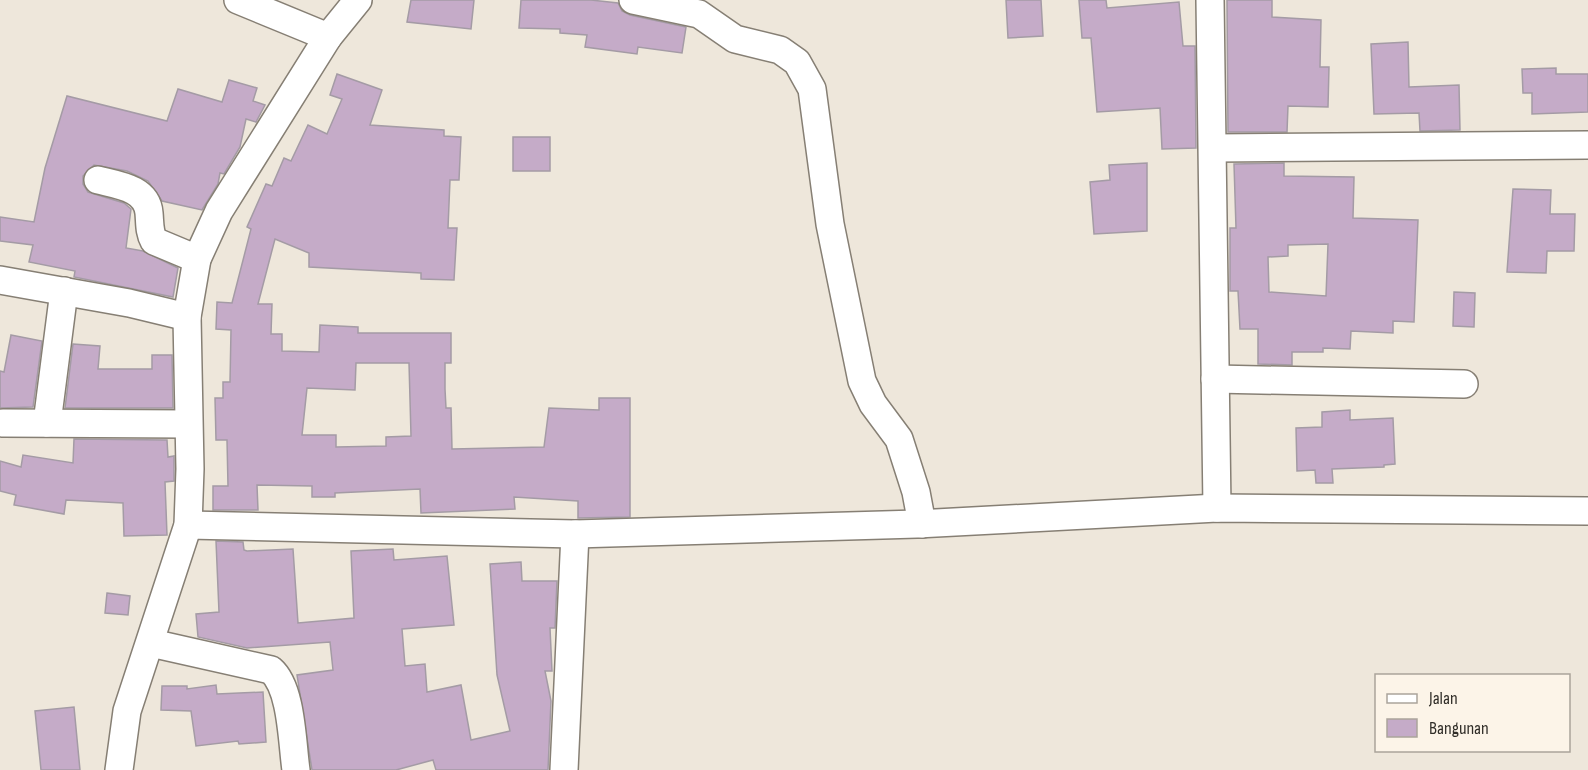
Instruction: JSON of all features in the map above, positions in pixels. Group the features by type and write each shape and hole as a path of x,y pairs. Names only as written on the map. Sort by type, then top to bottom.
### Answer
{"street":[{"path":"238,0 328,37"},
{"path":"119,770 127,711 151,644 188,525 190,469 187,317 197,259 219,211 328,37 358,0"},
{"path":"633,0 699,14 735,39 780,50 792,56 806,75 812,89 830,224 862,381 873,404 898,439 908,464 922,524"},
{"path":"1210,0 1214,148 1217,508"},
{"path":"1214,148 1588,145"},
{"path":"98,180 139,193 149,210 150,230 154,241 197,259"},
{"path":"0,280 187,317"},
{"path":"46,423 64,291"},
{"path":"1215,379 1464,384"},
{"path":"3,423 188,424"},
{"path":"188,525 575,534 922,524 1217,508 1588,511"},
{"path":"564,770 575,534"},
{"path":"151,644 271,670 284,688 296,770"}],"building":[{"path":"411,0 474,0 471,29 407,22"},
{"path":"521,0 591,0 618,3 622,11 630,15 686,27 682,53 638,47 637,54 585,47 587,35 560,33 560,29 519,28"},
{"path":"1006,0 1041,0 1043,36 1008,38"},
{"path":"1079,0 1106,0 1107,8 1179,2 1183,46 1195,46 1196,148 1162,149 1160,108 1097,112 1091,38 1082,38"},
{"path":"1227,0 1272,0 1272,17 1321,20 1320,67 1329,67 1328,107 1288,106 1287,132 1228,132"},
{"path":"1408,42 1409,87 1459,85 1460,130 1420,131 1419,113 1374,114 1371,44"},
{"path":"1556,68 1556,74 1588,74 1588,112 1532,114 1532,93 1523,93 1522,69"},
{"path":"337,74 382,90 370,125 444,130 444,136 461,137 459,180 450,180 448,228 457,228 454,280 421,279 421,273 309,267 309,253 275,239 258,304 272,304 271,334 282,334 282,351 319,352 320,325 358,327 358,333 451,333 451,363 445,363 445,389 446,408 451,408 452,449 544,447 549,408 599,410 599,398 630,398 630,517 578,518 578,501 514,497 515,509 421,513 420,489 335,493 335,497 312,497 312,486 257,485 258,510 213,510 213,486 228,486 227,440 216,440 215,398 223,398 223,382 230,382 231,330 216,329 217,302 232,303 251,229 247,227 266,184 272,186 284,158 291,161 308,125 327,134 342,99 330,95","holes":["356,363 409,363 411,436 386,437 386,446 336,447 336,435 302,435 307,388 355,390"]},
{"path":"229,80 257,88 253,101 265,105 256,122 246,119 240,147 224,174 220,173 218,184 202,210 162,201 148,181 127,171 94,165 83,176 83,184 88,192 124,203 131,209 126,248 143,251 178,268 173,297 74,277 75,271 29,262 33,245 0,241 0,217 34,222 45,168 67,96 167,121 178,89 222,102"},
{"path":"513,137 550,137 550,171 513,171"},
{"path":"1147,163 1147,231 1094,234 1090,182 1110,180 1109,165"},
{"path":"1284,163 1284,176 1354,177 1353,218 1418,220 1414,322 1393,321 1393,333 1351,331 1350,349 1323,348 1323,352 1292,352 1292,365 1258,364 1258,329 1240,329 1238,291 1230,291 1230,228 1236,228 1234,164","holes":["1328,244 1326,296 1269,292 1268,257 1288,256 1288,245"]},
{"path":"1513,189 1551,190 1550,214 1575,214 1574,251 1547,251 1546,273 1507,272"},
{"path":"1454,292 1475,293 1474,327 1453,326"},
{"path":"11,335 42,341 33,407 0,408 0,371 4,372"},
{"path":"73,344 100,346 98,369 152,369 152,355 172,355 173,408 65,408"},
{"path":"1350,410 1350,420 1393,418 1395,464 1384,465 1384,467 1332,469 1333,483 1316,483 1315,470 1297,471 1296,428 1322,427 1322,412"},
{"path":"74,439 167,440 168,457 174,456 174,481 165,482 167,535 124,536 123,503 66,500 64,514 14,505 16,495 0,491 0,461 21,467 23,455 73,463"},
{"path":"216,541 243,542 244,550 247,551 293,549 298,623 354,618 351,551 393,549 394,560 447,556 454,625 402,629 405,666 425,664 427,692 461,685 471,740 510,731 497,675 490,564 521,562 522,581 557,581 555,628 550,628 552,671 545,671 551,701 548,770 436,770 433,760 396,770 312,770 297,675 333,670 330,642 247,648 198,637 196,614 219,612"},
{"path":"107,593 130,596 128,615 105,613"},
{"path":"216,685 217,694 263,692 266,742 239,744 238,741 196,746 191,711 161,710 162,686 187,686 187,689"},
{"path":"74,707 80,770 41,770 35,711"}]}
